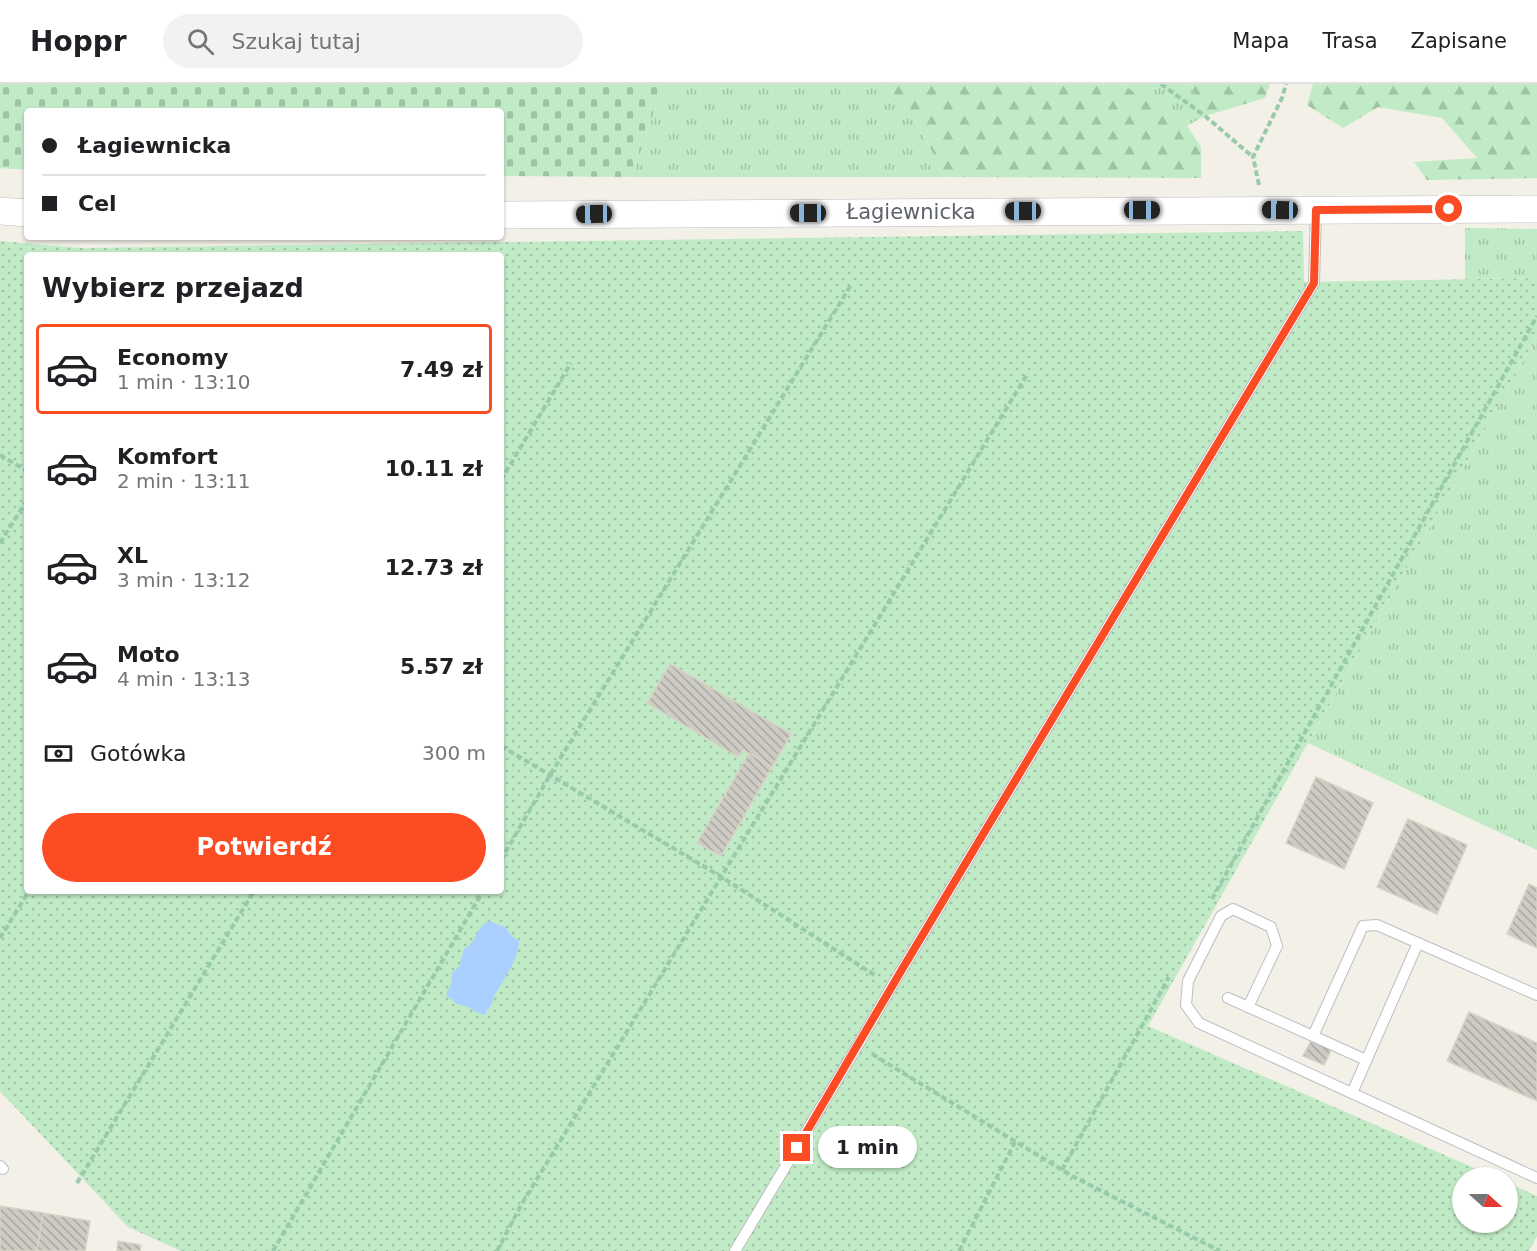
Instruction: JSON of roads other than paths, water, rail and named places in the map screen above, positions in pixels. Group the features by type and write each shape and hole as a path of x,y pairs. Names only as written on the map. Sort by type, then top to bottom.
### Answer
{"street":[{"name":"Łagiewnicka","path":"504,215 1537,209"},
{"path":"0,211 24,213"}],"lane":[{"path":"735,1251 1314,283 1316,210"},
{"path":"1248,1007 1277,946 1271,927 1233,909 1221,916 1188,981 1185,1005 1200,1023 1537,1178"},
{"path":"1313,1036 1363,926 1377,925 1537,995"},
{"path":"1352,1093 1418,943"},
{"path":"1228,998 1366,1060"}],"water":[{"path":"489,921 505,927 519,941 512,966 484,1015 457,1004 446,995 451,984 452,973 459,967 464,949"}]}
